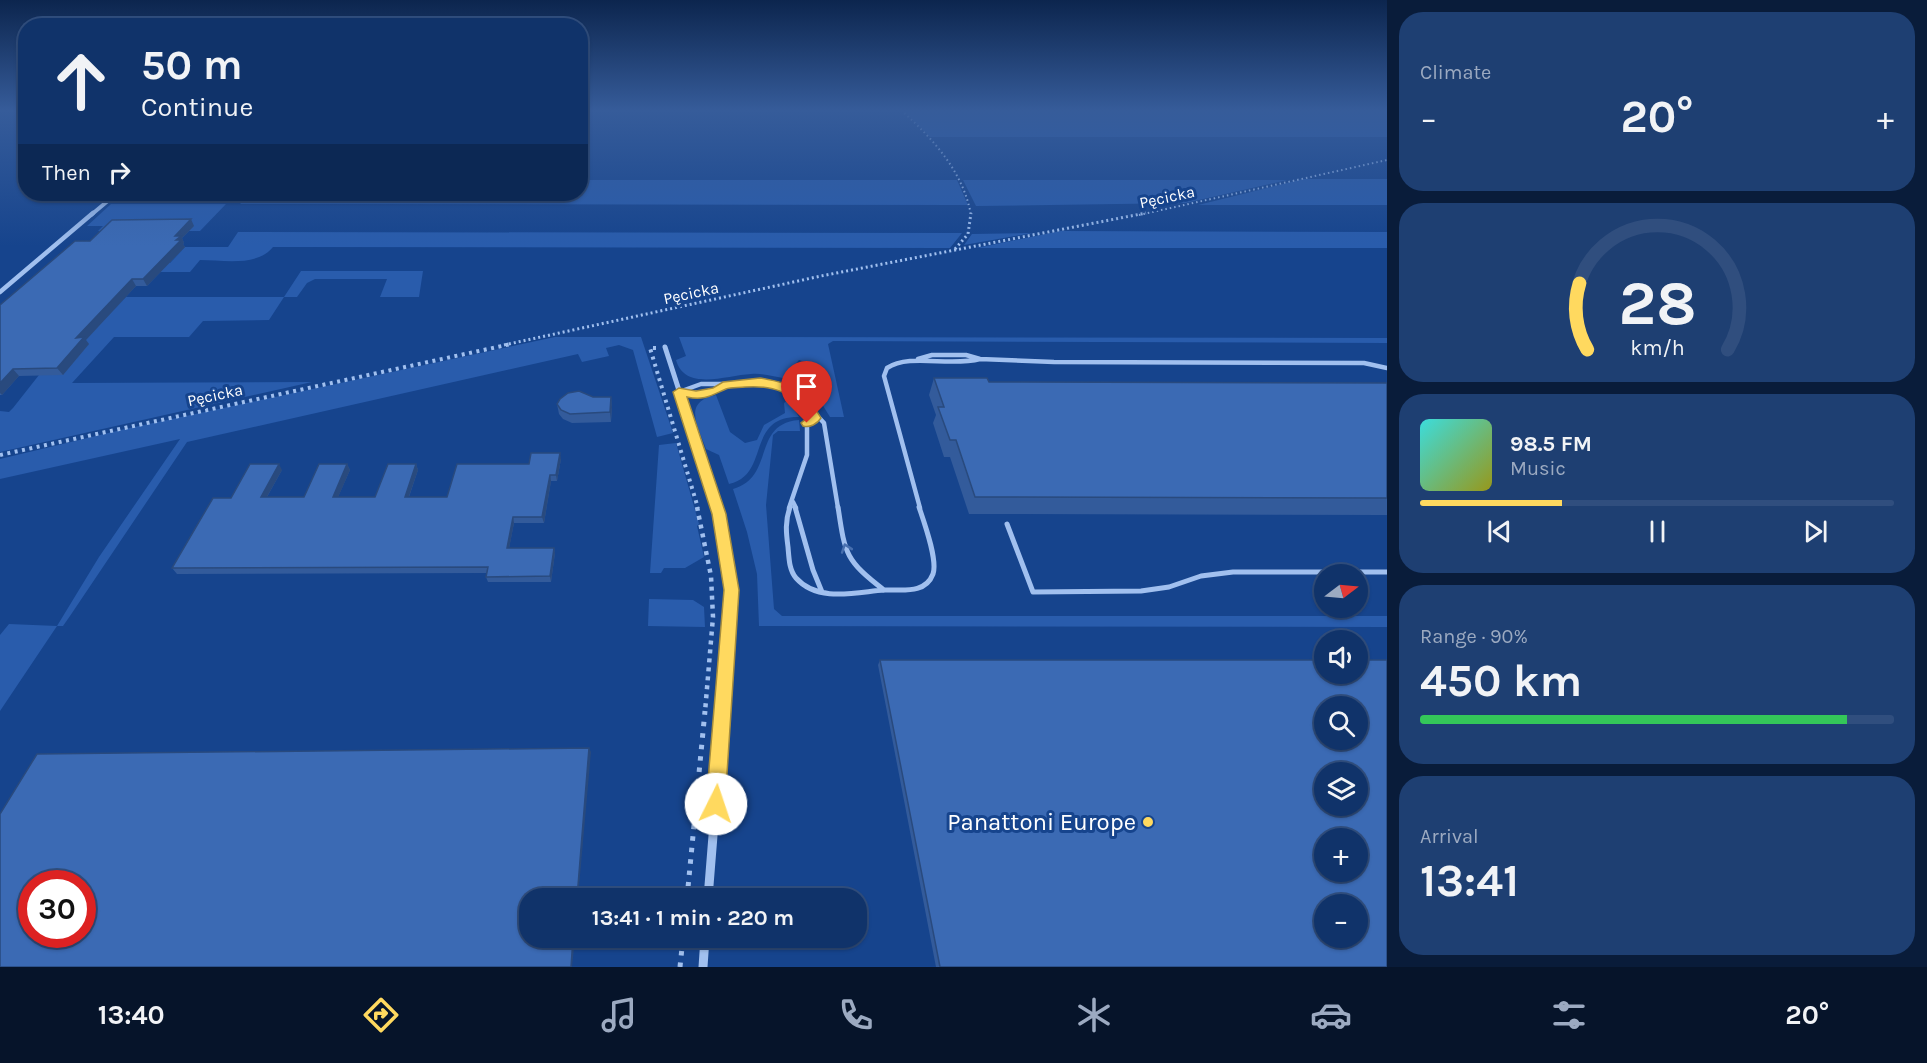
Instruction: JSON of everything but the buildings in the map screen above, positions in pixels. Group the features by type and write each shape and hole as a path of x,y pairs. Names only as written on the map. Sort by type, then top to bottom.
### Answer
{"street":[{"path":"0,292 108,201"},
{"path":"665,347 724,536 732,590 709,888"},
{"path":"703,967 704,948"}],"lane":[{"path":"814,418 807,423 807,455 785,521 791,570 802,584 822,592 851,595 884,590 912,591 924,585 933,574 933,557 884,376 886,368 894,362 917,359 932,354 966,355 980,359 1364,363 1387,368"},
{"path":"917,359 951,364 980,359"},
{"path":"679,392 693,384 712,382 723,386 760,382 775,384 793,391 804,400 814,418 824,423 845,552 859,571 884,590"},
{"path":"679,392 696,395 716,391 723,386"},
{"path":"793,502 803,523 810,566 822,592"},
{"path":"1007,524 1033,592 1141,591 1169,587 1201,576 1233,572 1387,572"}],"path":[{"path":"941,155 970,196 974,216 963,243 952,251"},
{"name":"Pęcicka","path":"0,456 474,351 952,251 1185,206 1387,160"},
{"path":"665,347 650,348 700,517 710,569 714,617 688,888"},
{"path":"680,967 682,948"}],"shaded area":[{"path":"1303,179 1387,179 1387,205 1198,205"},
{"path":"588,180 957,180 968,205 240,204 244,201 588,201"},
{"path":"963,180 1288,180 1186,203 976,206"},
{"path":"111,204 226,204 200,231 98,231 103,226 87,226"},
{"path":"1061,231 1387,232 1387,248 976,248"},
{"path":"238,232 962,233 950,248 273,247 266,253 249,260 200,260 190,272 153,272 161,263 170,263 185,247 228,247"},
{"path":"1033,233 964,245 972,234"},
{"path":"301,271 423,271 419,297 380,297 387,279 315,279 307,283 297,297 284,297"},
{"path":"126,297 284,297 269,320 203,321 189,337 114,337 72,383 312,382 0,452 0,411 9,412 39,375 63,375 67,345 107,317"},
{"path":"555,337 641,337 673,433 657,437 633,350 619,345 606,348 609,356 582,362 578,354 187,442 63,626 57,626 99,557 180,439 0,479 0,459 125,429"},
{"path":"679,337 1387,338 1387,343 833,341 828,344 844,417 830,417 817,396 798,382 812,364 799,360 783,378 755,374 697,379 681,370 676,360 686,356"},
{"path":"716,395 730,432 745,443 757,440 764,425 785,413 784,403 788,400 799,417 782,419 771,426 764,435 750,470 742,478 729,484 719,455 706,449 695,416 699,403 705,398"},
{"path":"799,420 800,431 778,431 773,435 766,505 774,609 782,616 1314,616 1314,618 1368,618 1368,616 1387,616 1387,627 759,626 757,574 733,489 746,483 755,474 768,440 774,431 784,424"},
{"path":"676,443 699,524 697,526 704,557 685,568 664,568 661,573 650,573 659,445"},
{"path":"649,599 693,600 704,607 705,627 648,626"},
{"path":"9,624 57,626 0,711 0,635"}],"place":[{"name":"Panattoni Europe","path":"1148,822"}],"route":[{"path":"716,804 732,590 719,514 679,392 696,395 716,391 723,386 760,382 775,384 793,391 804,400 814,418 807,423"}]}
